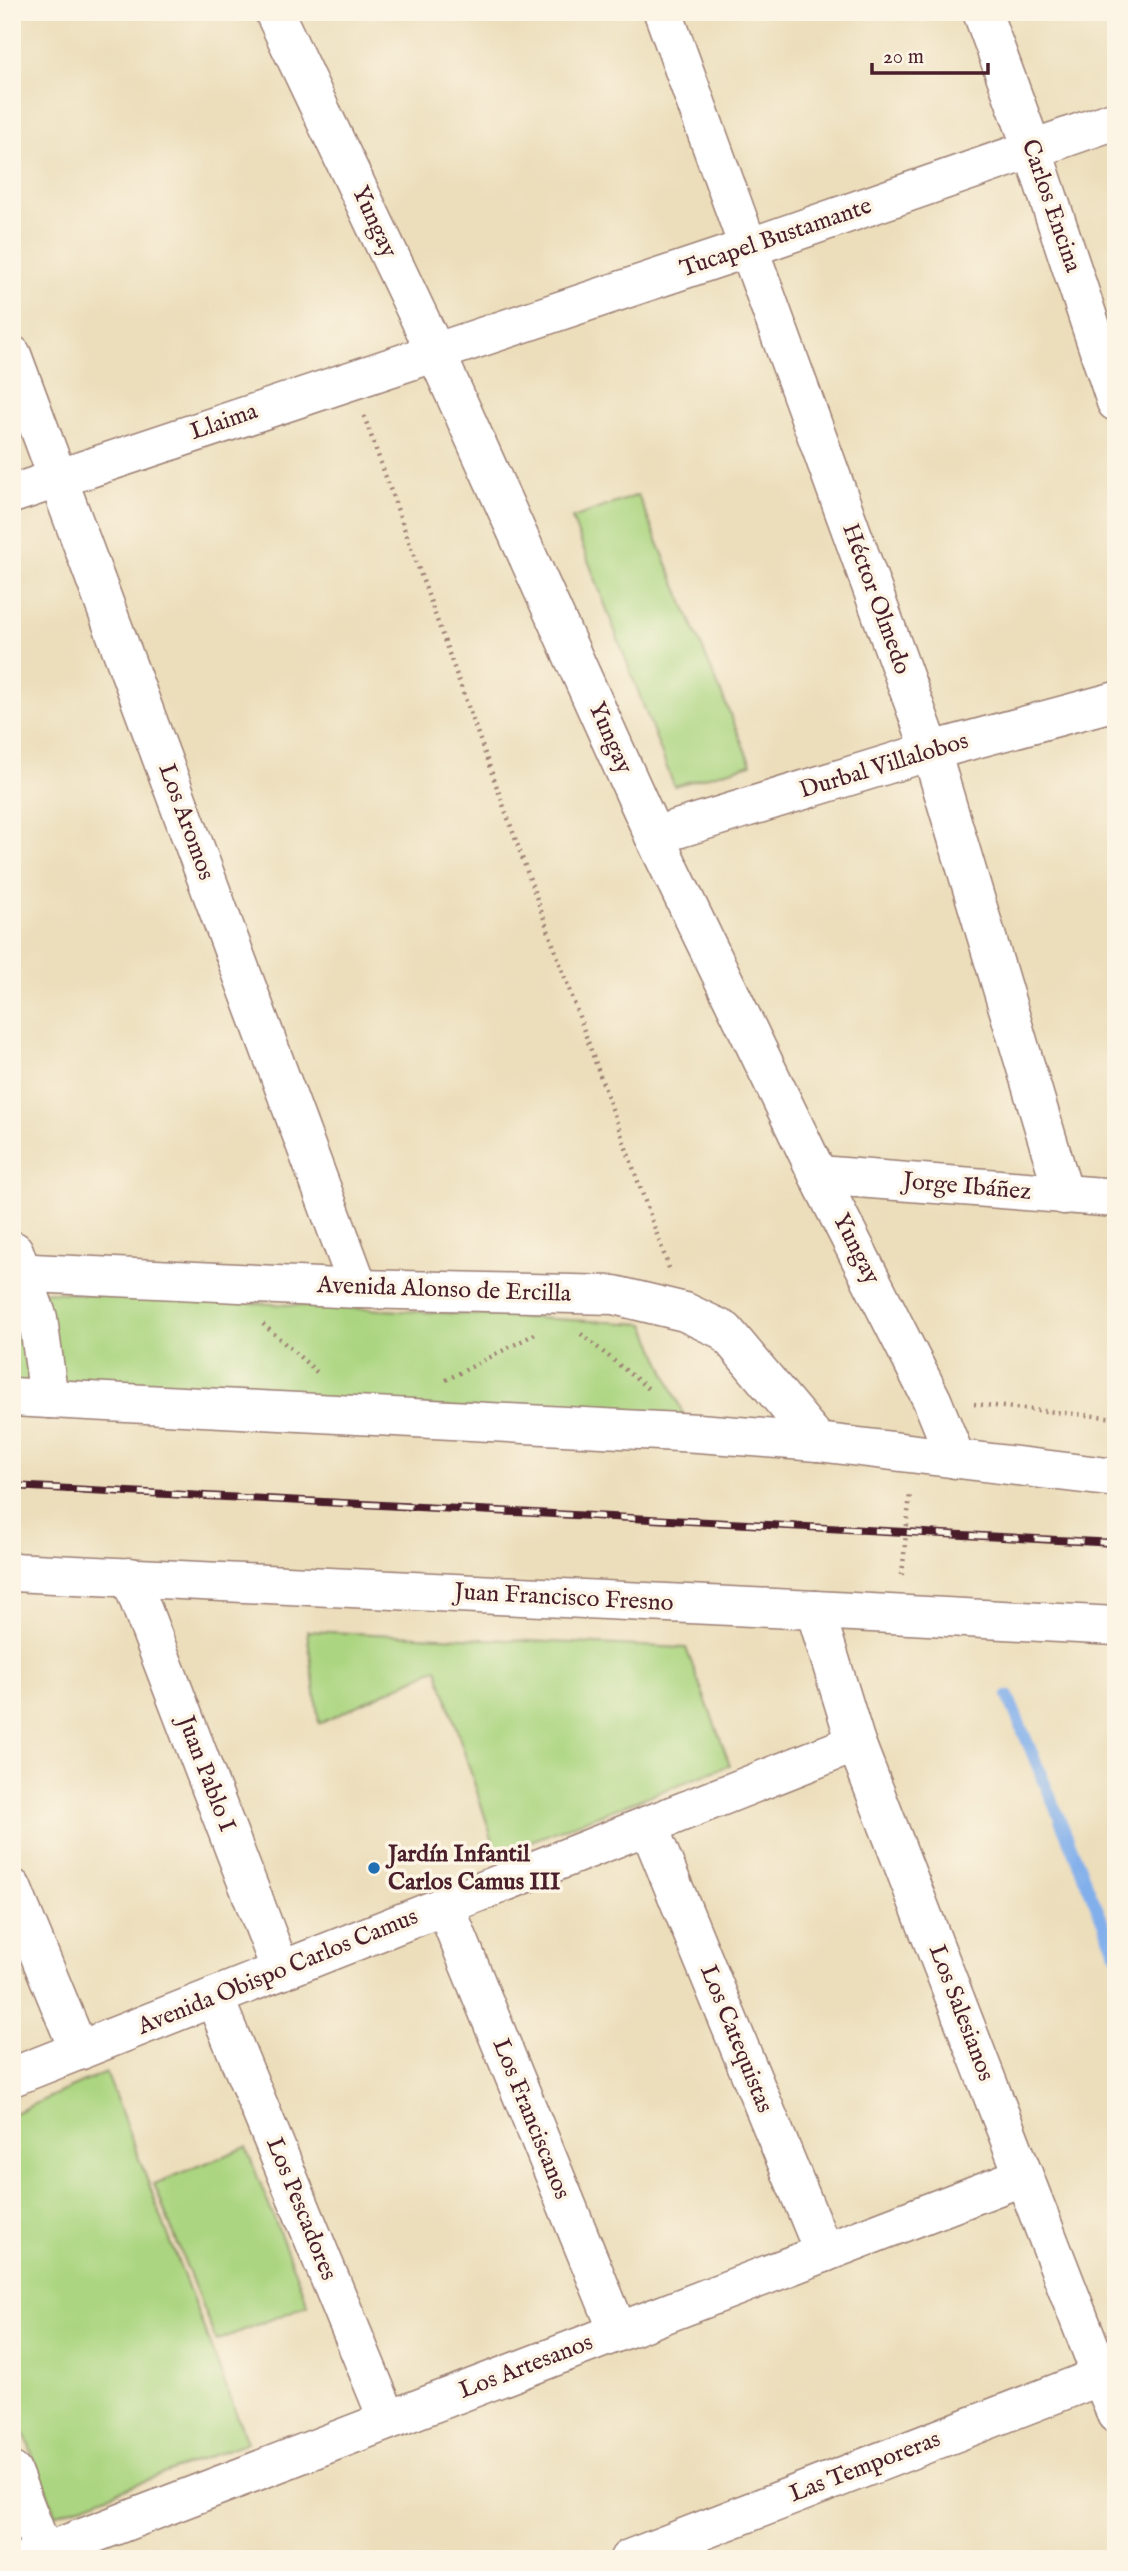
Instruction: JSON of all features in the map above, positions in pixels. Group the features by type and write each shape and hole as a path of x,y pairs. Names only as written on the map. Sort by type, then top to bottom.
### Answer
{"street":[{"name":"Yungay","path":"274,12 436,353 654,835 818,1175 932,1400 956,1459"},
{"name":"Héctor Olmedo","path":"663,12 931,751 1063,1195"},
{"name":"Carlos Encina","path":"982,12 1032,148 1116,402"},
{"name":"Tucapel Bustamante","path":"436,353 1116,120"},
{"name":"Llaima","path":"12,494 351,379 436,353"},
{"name":"Los Aromos","path":"12,355 359,1289"},
{"name":"Durbal Villalobos","path":"654,835 931,751 1116,701"},
{"name":"Jorge Ibáñez","path":"818,1175 1116,1198"},
{"name":"Avenida Alonso de Ercilla","path":"15,1263 359,1289 614,1295 685,1312 725,1331 818,1442"},
{"path":"15,1263 38,1318 31,1398 684,1432 818,1442 1116,1478"},
{"name":"Juan Francisco Fresno","path":"12,1572 815,1609 1116,1626"},
{"name":"Juan Pablo I","path":"130,1577 281,1971"},
{"name":"Los Salesianos","path":"815,1609 856,1742 1116,2414"},
{"name":"Avenida Obispo Carlos Camus","path":"12,2077 856,1742"},
{"name":"Los Catequistas","path":"648,1825 824,2253"},
{"path":"12,1888 79,2051"},
{"name":"Los Franciscanos","path":"445,1906 618,2332"},
{"name":"Los Pescadores","path":"214,1997 388,2420"},
{"name":"Los Artesanos","path":"39,2557 1024,2176"},
{"name":"Las Temporeras","path":"629,2559 1101,2376"},
{"path":"12,2472 39,2557"}],"path":[{"path":"351,379 685,1312"},
{"path":"258,1320 320,1374"},
{"path":"573,1328 654,1394"},
{"path":"445,1380 540,1332"},
{"path":"932,1400 1116,1418"},
{"path":"898,1614 914,1454"}],"green space":[{"path":"638,495 751,764 674,786 572,518"},
{"path":"12,1290 645,1324 685,1419 12,1387"},
{"path":"307,1631 686,1648 730,1765 497,1854 437,1668 319,1724"},
{"path":"106,2072 247,2442 56,2515 12,2402 12,2114"},
{"path":"246,2147 308,2305 216,2341 154,2184"}],"waterway":[{"path":"1008,1696 1116,1953"}],"railway":[{"path":"12,1486 1116,1543"}],"place":[{"name":"Jardín Infantil Carlos Camus III","path":"374,1868"}]}
